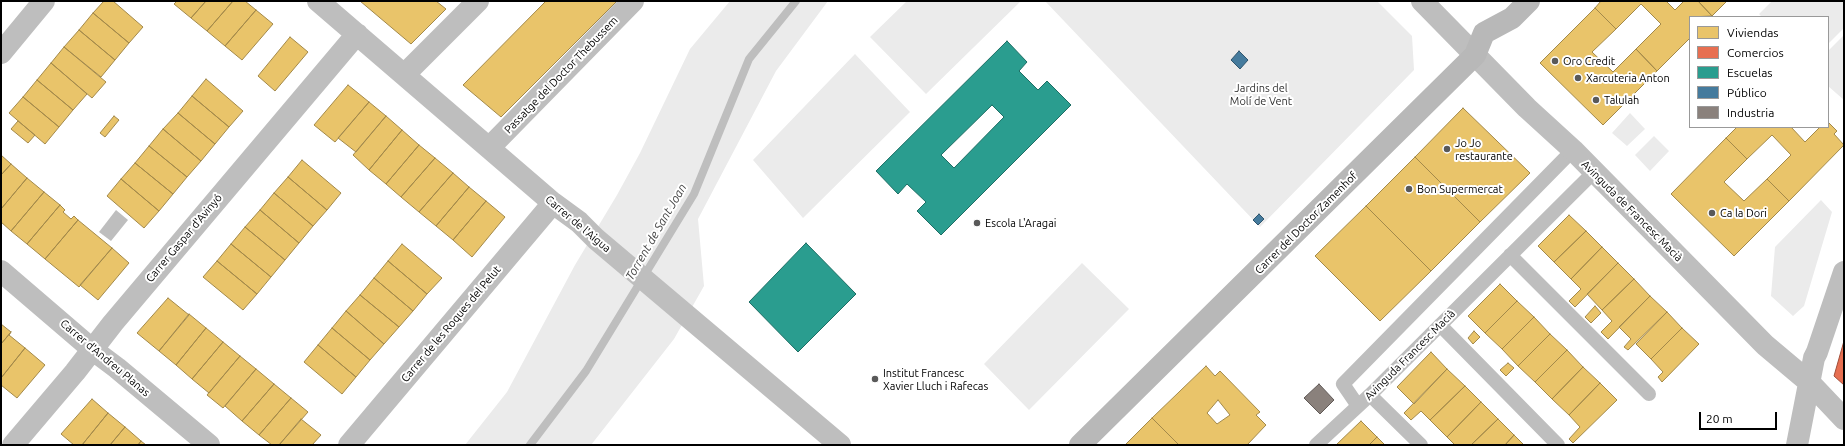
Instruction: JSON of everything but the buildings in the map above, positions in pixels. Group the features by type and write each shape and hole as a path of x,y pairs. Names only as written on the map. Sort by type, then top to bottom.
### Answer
{"street":[{"path":"1,53 44,1"},
{"name":"Carrer de l'Aigua","path":"318,1 405,74 553,203 579,222 596,239 840,445"},
{"path":"405,74 478,1"},
{"name":"Passatge del Doctor Thebussem","path":"489,148 633,1"},
{"name":"Avinguda de Francesc Macià","path":"1422,1 1527,108 1573,150 1765,345 1809,382 1844,419"},
{"name":"Carrer del Doctor Zamenhof","path":"1080,445 1475,54 1484,33 1512,18 1529,1"},
{"name":"Carrer Gaspar d'Avinyó","path":"13,445 93,350 128,305 357,34"},
{"name":"Carrer de les Roques del Pelut","path":"349,445 553,203"},
{"name":"Carrer d'Andreu Planas","path":"1,271 93,350 117,368 209,445"},
{"path":"1797,445 1814,358 1818,352 1844,272"}],"lane":[{"name":"Avinguda Francesc Macià","path":"1573,150 1347,379 1343,384 1358,406 1594,172"},
{"path":"1510,255 1649,394"},
{"path":"1440,325 1558,445"},
{"path":"1370,395 1421,445"},
{"path":"1316,445 1358,406"}],"green space":[{"path":"730,1 828,1 776,71 698,219 704,286 674,339 591,445 465,445 507,392 575,265 640,153 690,49"},
{"path":"907,1 1021,1 926,94 870,37"},
{"name":"Jardins del Molí de Vent","path":"1045,1 1377,1 1412,36 1414,70 1260,227"},
{"path":"1772,1 1844,1 1844,28 1829,43 1829,16 1761,16 1759,14"},
{"path":"1844,35 1844,100 1829,87 1829,50"},
{"path":"855,54 910,112 803,218 753,160"},
{"path":"1630,113 1645,129 1627,146 1612,133"},
{"path":"1654,136 1669,151 1650,171 1635,155"},
{"path":"1821,200 1832,212 1804,306 1793,316 1771,296 1775,247"},
{"path":"1082,263 1129,309 1029,410 984,364"}],"shaded area":[{"path":"116,210 128,220 111,241 99,232"}],"waterway":[{"name":"Torrent de Sant Joan","path":"530,445 586,371 694,194 749,59 796,1"}],"place":[{"name":"Oro Credit","path":"1555,61"},
{"name":"Xarcuteria Anton","path":"1578,78"},
{"name":"Talulah","path":"1596,100"},
{"name":"Jo Jo restaurante","path":"1447,149"},
{"name":"Bon Supermercat","path":"1409,189"},
{"name":"Ca la Dori","path":"1712,213"},
{"name":"Escola L'Aragai","path":"977,223"},
{"name":"Institut Francesc Xavier Lluch i Rafecas","path":"875,379"}]}
